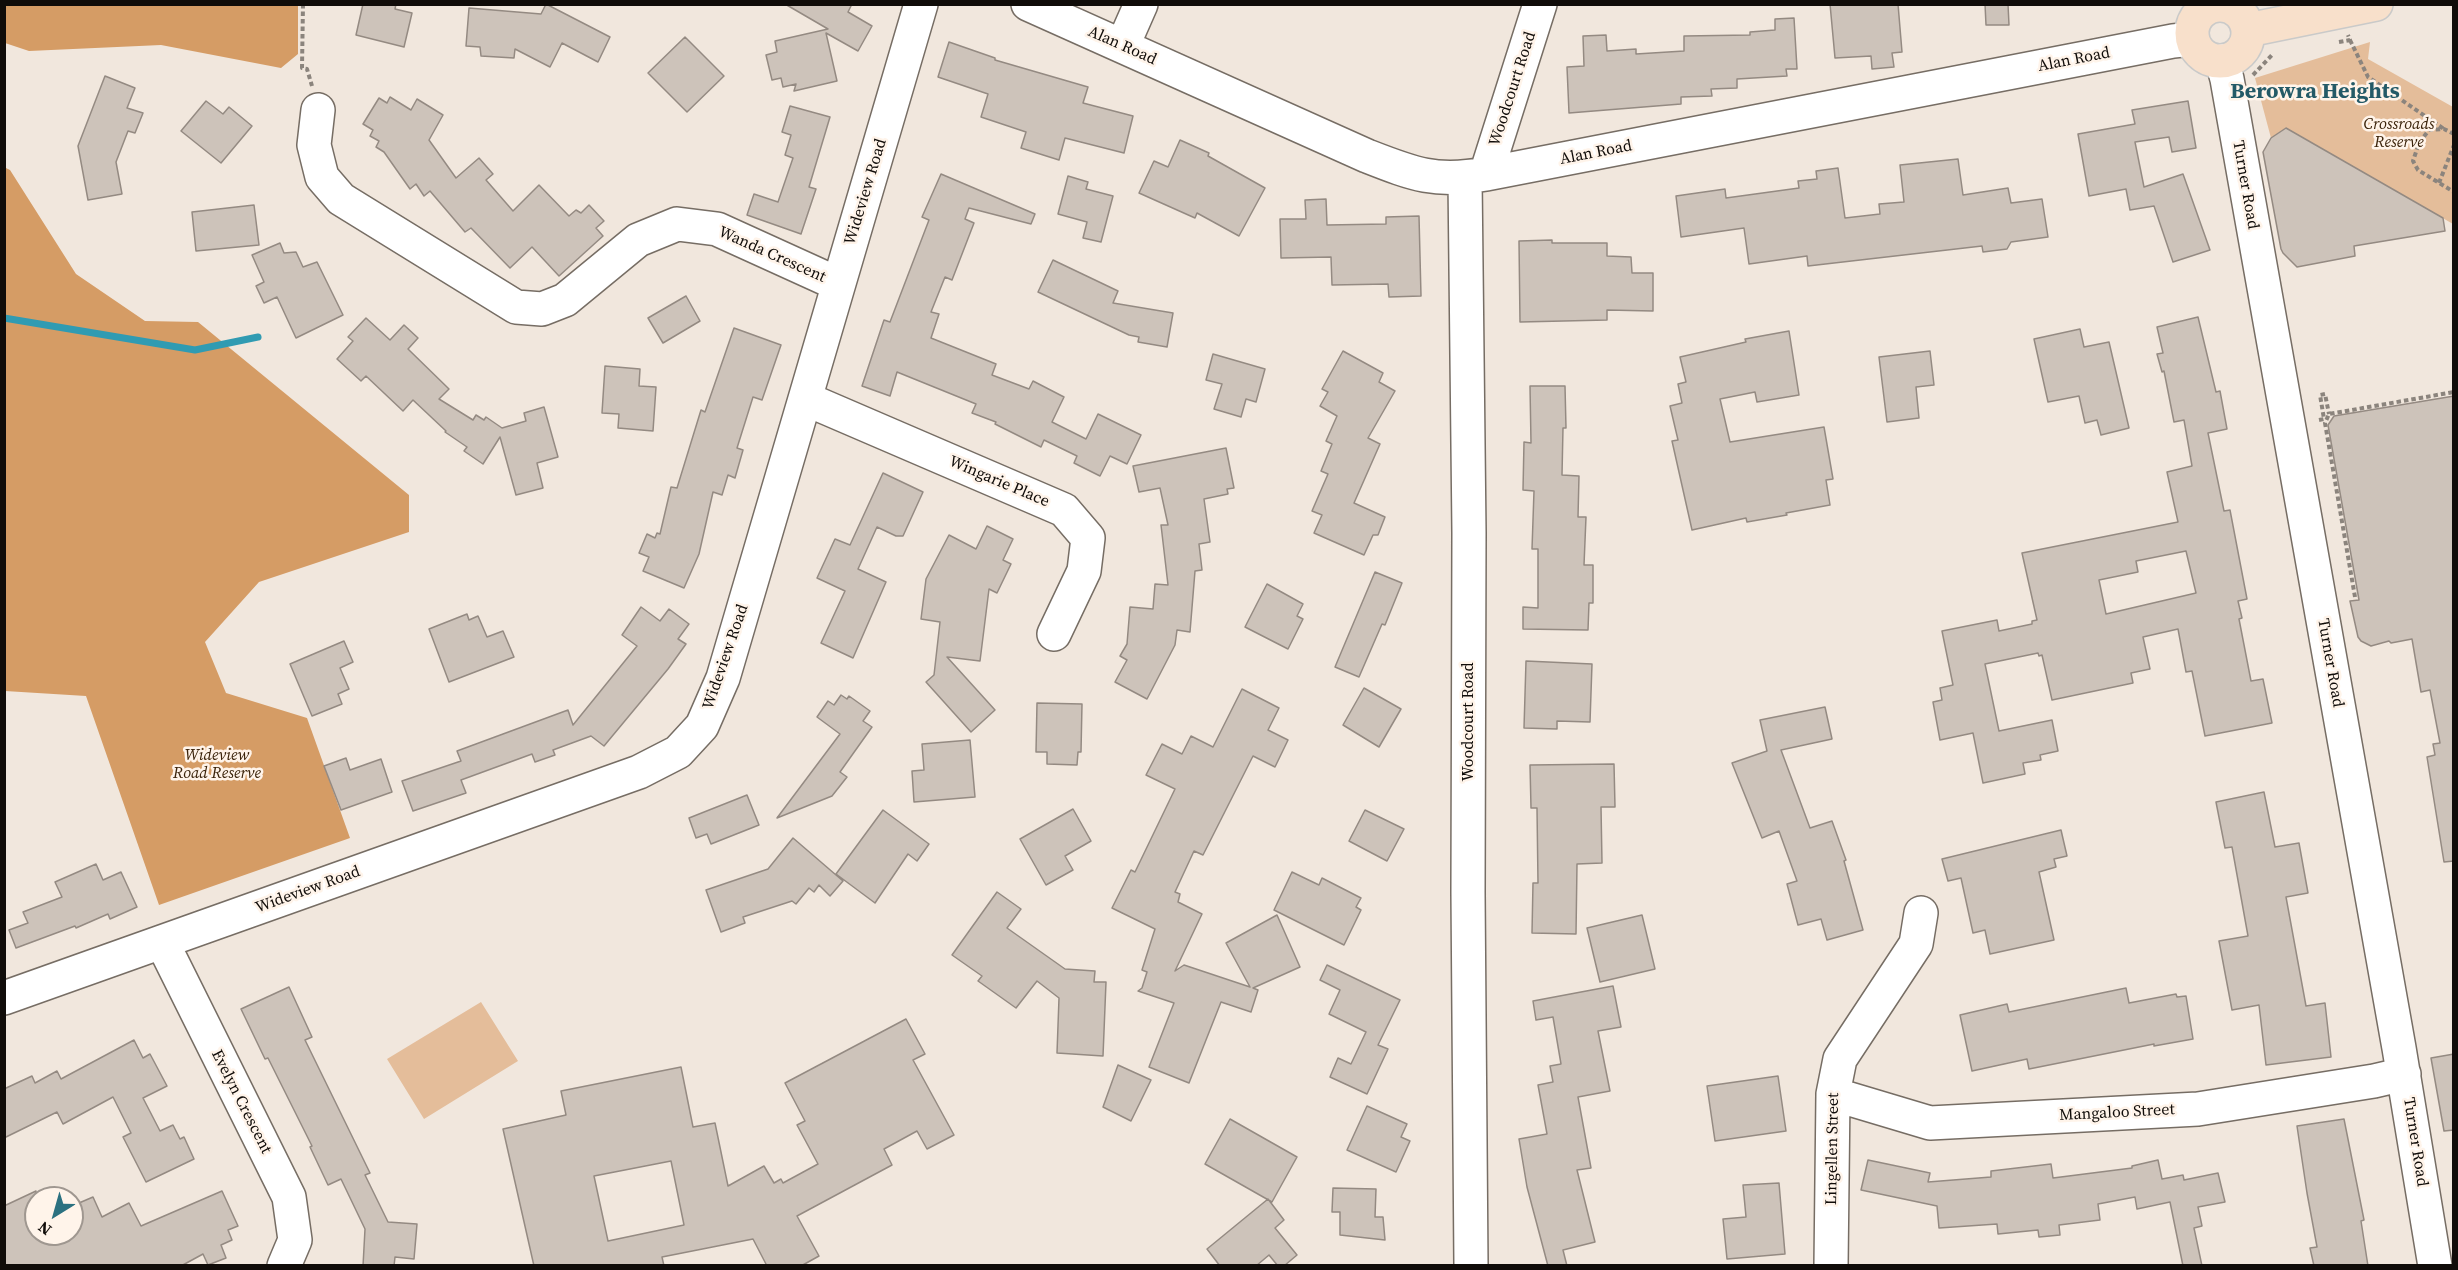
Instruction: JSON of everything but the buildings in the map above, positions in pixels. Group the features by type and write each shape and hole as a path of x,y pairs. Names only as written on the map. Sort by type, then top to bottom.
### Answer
{"main road":[{"path":"2224,4 2240,13 2246,21 2248,30 2245,47 2239,54 2222,61 2207,58 2195,47 2192,39 2194,21 2206,8 2215,5 2224,4"},
{"path":"2248,30 2376,4"}],"street":[{"name":"Wideview Road","path":"4,998 639,772 678,752 702,726 723,678 921,4"},
{"name":"Alan Road","path":"1028,4 1367,156 1409,172 1439,179 1475,176 2192,39"},
{"path":"1123,45 1141,4"},
{"name":"Woodcourt Road","path":"1471,1266 1468,904 1469,522 1475,176 1540,4"},
{"name":"Turner Road","path":"2222,61 2228,79 2435,1266"},
{"name":"Wanda Crescent","path":"318,110 314,145 322,177 341,199 510,319 565,300 638,240 677,224 717,229 838,284"},
{"name":"Wingarie Place","path":"806,399 1064,510 1088,538 1084,571 1054,633"},
{"name":"Lingellen Street","path":"1831,1266 1833,1094 1840,1059 1916,944 1921,913"},
{"name":"Evelyn Crescent","path":"162,942 289,1197 295,1240 284,1266"},
{"name":"Mangaloo Street","path":"1833,1094 1930,1123 2198,1109 2374,1081 2403,1074"}],"path":[{"path":"303,4 302,68 307,69"},
{"path":"2350,40 2368,77 2454,134"},
{"path":"2444,129 2429,130 2425,133 2413,161 2418,170 2454,192"},
{"path":"2439,183 2454,145"},
{"path":"2330,414 2454,392"},
{"path":"2319,420 2324,419 2320,395 2325,394 2330,414 2325,423 2344,554 2355,597"}],"green space":[{"path":"4,5 298,5 298,54 281,68 161,45 29,51 5,43"},
{"name":"Crossroads Reserve","path":"2370,42 2368,59 2453,107 2453,224 2286,128 2271,138 2255,78"},
{"name":"Wideview Road Reserve","path":"4,167 10,170 76,274 145,321 198,322 409,495 409,532 259,582 205,642 226,693 307,718 350,838 159,905 86,696 5,691"},
{"path":"481,1002 518,1061 424,1119 387,1059"}],"waterway":[{"path":"4,318 195,350 258,337"}],"district":[{"name":"Berowra Heights","path":"2315,92"}]}
